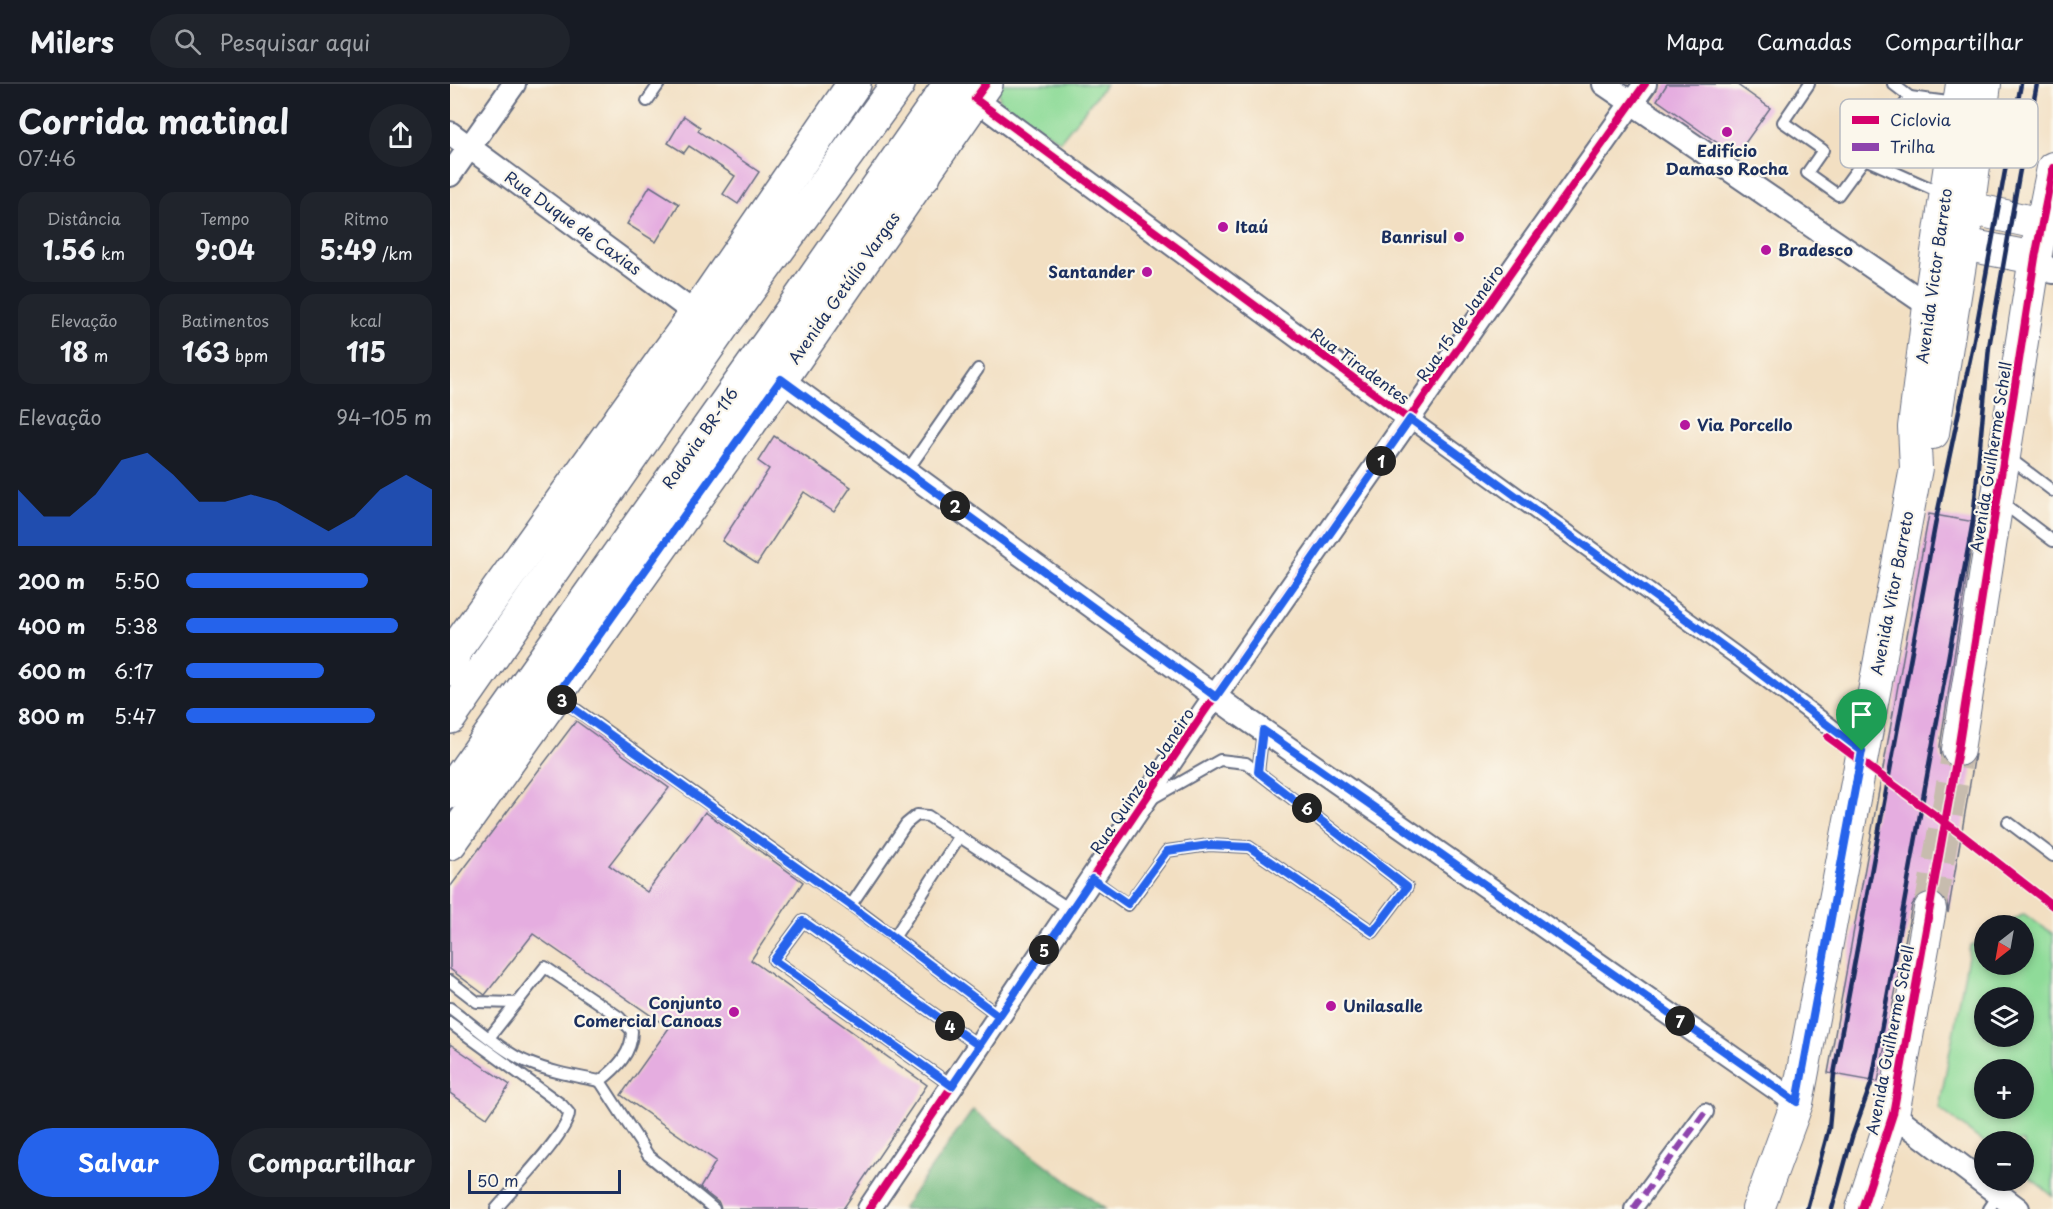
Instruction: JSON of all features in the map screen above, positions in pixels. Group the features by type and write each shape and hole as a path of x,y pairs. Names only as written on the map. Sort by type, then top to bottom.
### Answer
{"main road":[{"path":"451,660 696,314 854,84"},
{"path":"622,417 646,406 661,392 879,84"},
{"path":"450,717 723,325 898,84"},
{"path":"1981,99 1984,84"},
{"name":"Avenida Getúlio Vargas","path":"450,843 924,175 970,89"},
{"name":"Rodovia BR-116","path":"450,792 788,316 970,89"},
{"name":"Avenida Victor Barreto","path":"1916,468 1914,427 1929,306 1957,200 1958,168"},
{"path":"1916,468 1935,430 1963,244 1957,200 1964,168"},
{"name":"Avenida Guilherme Schell","path":"1958,750 2005,455 2044,265 2042,224 2053,168"},
{"path":"788,316 924,175"},
{"path":"1957,200 2042,224"},
{"path":"1963,244 2044,265"},
{"name":"Avenida Vitor Barreto","path":"1758,1209 1797,1102 1916,468"},
{"name":"Avenida Guilherme Schell","path":"1862,1209 1893,1114 1930,909"}],"street":[{"path":"450,175 514,84"},
{"path":"1604,84 1929,306"},
{"name":"Rua 15 de Janeiro","path":"1216,697 1516,264 1645,84"},
{"name":"Rua Tiradentes","path":"970,89 1410,419 1734,654 1862,751"},
{"name":"Rua Duque de Caxias","path":"450,133 696,314"},
{"path":"781,379 1216,697 1797,1102"},
{"name":"Rua Quinze de Janeiro","path":"869,1209 1216,697"},
{"path":"1632,1209 1705,1112"},
{"path":"1893,1114 1994,1202 2018,1209"}],"lane":[{"path":"647,101 659,84"},
{"path":"1809,84 1783,122 1823,150 1807,173 1838,195 1858,168"},
{"path":"1893,84 1910,97 1960,94"},
{"path":"1885,168 1957,200"},
{"path":"907,471 978,369"},
{"path":"2005,455 2053,491"},
{"path":"1998,499 2053,541"},
{"path":"556,696 850,905 999,1016"},
{"path":"1258,772 1263,730"},
{"path":"1092,879 1128,904 1167,851 1209,845 1249,847 1373,932 1407,887 1246,763 1220,760 1142,804"},
{"path":"850,905 906,824 917,815 928,816 1071,910"},
{"path":"2008,822 2053,856"},
{"path":"894,938 959,837"},
{"path":"952,1086 774,960 803,921 979,1046"},
{"path":"489,1038 545,967 620,1017 632,1030 632,1043 616,1068 600,1081"},
{"path":"450,981 477,1002 517,1004"},
{"path":"450,1008 525,1062 561,1074 600,1081 648,1155 714,1209"},
{"path":"450,1023 562,1105 569,1113 569,1118 562,1131 496,1209"}],"green space":[{"path":"997,84 1106,84 1060,141 1000,101"},
{"path":"2034,921 2053,934 2053,1196 2034,1181 2034,1131 1974,1131 1974,1135 1939,1108 1970,946 1974,944 1974,975 2034,975"},
{"path":"973,1110 1105,1209 902,1209"}],"building":[{"name":"Edifício Damaso Rocha","path":"1667,84 1736,84 1770,108 1736,156 1657,100"},
{"path":"684,116 700,127 698,131 759,172 738,204 723,194 735,176 689,146 684,153 668,143"},
{"path":"650,186 679,204 656,242 627,224"},
{"path":"774,436 851,487 834,512 804,492 757,564 722,541 769,469 758,461"},
{"path":"1929,514 1975,522 1940,746 1941,757 1946,764 1955,768 1965,767 1972,762 1975,754 1948,913 1947,902 1934,891 1923,892 1912,905 1878,1082 1828,1073"},
{"name":"Conjunto Comercial Canoas","path":"576,721 669,788 609,865 647,892 705,812 803,882 751,960 927,1085 843,1209 721,1209 719,1203 700,1188 716,1161 621,1095 669,1028 533,934 485,995 450,969 450,887"},
{"path":"450,1044 510,1085 487,1118 450,1093"}],"tunnel":[{"path":"1930,909 1958,750"}],"railway":[{"path":"2018,99 2021,84"},
{"path":"2034,99 2037,84"},
{"path":"1807,1209 1829,1128 1834,1074 1937,515 1973,345 2006,168"},
{"path":"1832,1209 1852,1137 1872,1081 1973,521 1989,347 2020,168"}],"marked path":[{"path":"1841,735 1862,751"},
{"path":"1633,1209 1705,1112"}],"cycle path":[{"path":"986,84 975,99 1394,408 1734,654 1845,738"},
{"path":"869,1209 1204,712 1645,84"},
{"path":"1862,1209 1893,1114 1958,750 2035,258 2053,168"},
{"path":"1828,737 1962,835 2053,906"}],"place":[{"name":"Edifício Damaso Rocha","path":"1727,132"},
{"name":"Itaú","path":"1223,227"},
{"name":"Banrisul","path":"1459,237"},
{"name":"Bradesco","path":"1766,250"},
{"name":"Santander","path":"1147,272"},
{"name":"Via Porcello","path":"1685,425"},
{"name":"Unilasalle","path":"1331,1006"},
{"name":"Conjunto Comercial Canoas","path":"734,1012"}],"route":[{"path":"781,379 1216,697 1410,419 1734,654 1862,751 1797,1102 1263,730 1258,772 1407,887 1373,932 1249,847 1209,845 1167,851 1128,904 1092,879 952,1086 774,960 803,921 979,1046 999,1016 850,905 556,696 781,379"}]}
